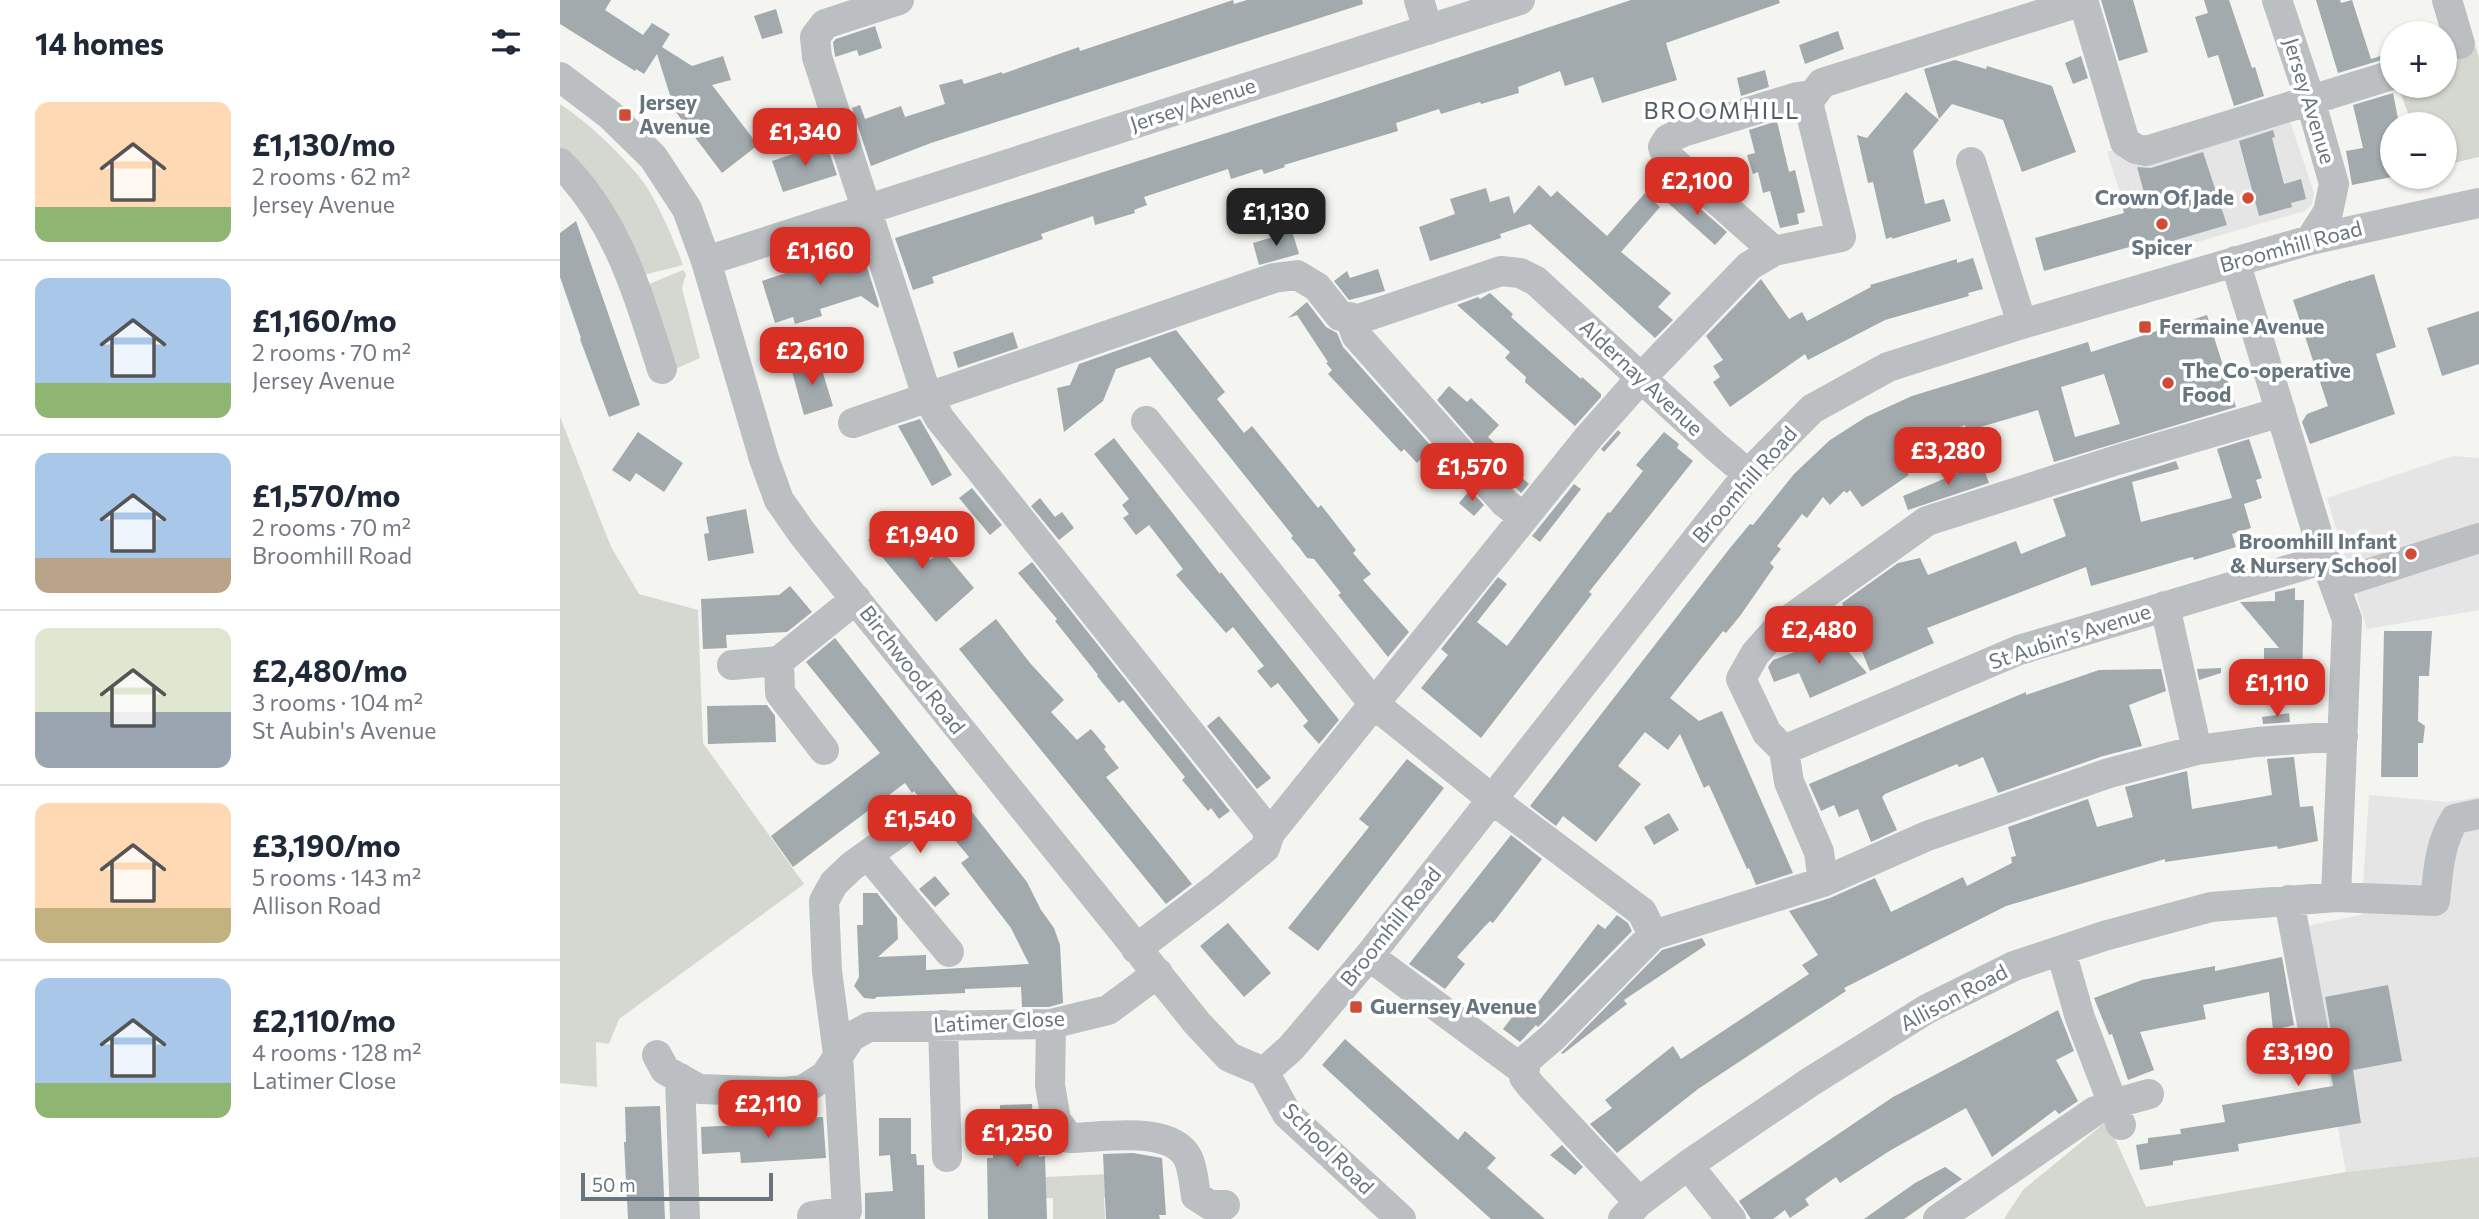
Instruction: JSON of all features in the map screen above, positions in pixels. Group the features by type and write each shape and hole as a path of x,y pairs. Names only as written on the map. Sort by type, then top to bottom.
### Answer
{"street":[{"path":"899,0 825,24 815,37 817,57 927,396 940,419 1270,833"},
{"path":"1419,0 1428,30"},
{"name":"Jersey Avenue","path":"706,261 1520,0"},
{"path":"1136,949 1265,848 1270,833 1587,438 1749,266 1774,251 1841,237 1808,102 1822,83 2083,0 2125,142 2136,149 2146,150 2380,79"},
{"name":"Jersey Avenue","path":"2277,0 2310,99 2334,184 2329,212 2311,240"},
{"path":"2447,0 2461,48"},
{"name":"Birchwood Road","path":"560,77 610,115 653,157 687,209 706,261 764,459 779,500 802,533 1197,1023 1229,1057 1264,1072"},
{"path":"1774,251 1665,156 1663,147 1668,139 1683,132 1797,97 1812,95"},
{"path":"1970,162 2022,324"},
{"path":"560,163 589,194 612,231 634,282 662,369"},
{"name":"Broomhill Road","path":"1264,1072 1292,1048 1369,956 1748,474 1812,409 1888,367 2022,324 2311,240 2479,203"},
{"path":"2235,261 2347,619 2336,897"},
{"name":"Aldernay Avenue","path":"1350,317 1359,319 1381,313 1501,271 1520,273 1536,281 1748,474"},
{"path":"853,423 1274,278 1297,275 1317,287 1340,316 1350,317 1356,335 1505,503 1524,517"},
{"path":"1823,882 1819,852 1789,782 1784,750 1768,733 1741,679 1755,654 1779,627 1927,521 2117,460 2281,412"},
{"path":"1146,421 1374,704 1493,800 1642,912 1653,935"},
{"name":"St Aubin's Avenue","path":"1784,750 2019,650 2165,606 2479,538"},
{"path":"733,665 779,661 856,599"},
{"path":"2165,606 2197,750"},
{"path":"779,661 780,694 824,750"},
{"path":"1631,1210 1524,1077 1523,1070 1526,1060 1554,1036 1653,935 1823,882 1927,836 2109,773 2197,750 2257,742 2343,736"},
{"name":"Allison Road","path":"1631,1210 1688,1165 1810,1082 1927,1009 2014,966 2104,936 2211,907 2336,897 2435,901 2439,858 2449,827 2455,819 2479,814"},
{"path":"812,1216 847,1211 838,1054 827,971 824,901 834,883 913,822"},
{"path":"868,855 949,952"},
{"path":"2280,1045 2315,1040 2290,900"},
{"path":"2061,951 2110,1114"},
{"path":"1369,956 1523,1070"},
{"name":"Latimer Close","path":"657,1055 665,1070 699,1089 783,1092 803,1090 825,1076 851,1037 869,1027 1051,1024 1108,1010 1157,973"},
{"path":"1051,1024 1050,1085 1056,1120 1069,1138 1149,1135 1178,1146 1189,1158 1196,1196 1210,1205 1225,1205"},
{"path":"943,1025 947,1157"},
{"name":"School Road","path":"1264,1072 1287,1114 1401,1219"},
{"path":"680,1078 684,1219"},
{"path":"1938,1219 2110,1114 2149,1094"},
{"path":"1688,1165 1731,1219"}],"shaded area":[{"path":"2476,47 2479,58 2479,157 2457,162 2457,112 2408,112 2402,98 2457,98 2457,59"},
{"path":"2283,100 2314,193 2312,204 2305,211 2141,258 2107,152"},
{"path":"560,104 600,136 643,182 663,217 683,265 640,276 560,151"},
{"path":"683,270 686,274 682,288 700,358 675,369 642,287"},
{"path":"560,417 611,547 639,594 698,610 703,743 804,884 619,1019 609,1044 596,1042 597,1087 560,1083"},
{"name":"Broomhill Infant & Nursery School","path":"2453,456 2479,458 2479,610 2367,629 2327,498"},
{"path":"2369,795 2447,802 2479,797 2479,1157 2346,1172 2301,927 2361,915"},
{"path":"2107,1121 2146,1207 2346,1172 2479,1157 2479,1219 2004,1219 2023,1190"},
{"path":"1109,1174 1110,1198 1104,1198 1105,1219 1053,1219 1053,1198 1046,1198 1045,1177"}],"building":[{"path":"560,0 611,0 605,10 643,35 652,23 670,34 662,47 692,66 723,56 731,80 712,85 758,145 722,173 675,111 657,54 644,74 636,69 635,71 560,24"},
{"path":"1233,0 1234,4 1247,0 1362,0 1363,4 931,143 871,166 852,108 860,105 865,119 901,106 905,117 945,104 939,85 962,79 964,84 1002,74 1079,47 1080,51"},
{"path":"1631,0 1779,0 1780,3 1666,43 1677,80 1602,103 1593,77 1565,86 1560,71 1518,87 1519,93 1441,114 1439,109 1396,123 1398,131 1284,165 1285,167 1264,174 1262,169 1231,179 1228,169 1144,197 1147,205 1134,210 1135,213 1095,225 1093,216 1041,234 1043,239 932,277 934,283 913,290 895,238 1327,101"},
{"path":"2101,0 2133,0 2148,52 2119,61"},
{"path":"2204,0 2229,0 2264,96 2234,106 2218,55 2208,58 2195,17 2208,13"},
{"path":"2316,0 2340,0 2341,3 2352,0 2371,59 2380,56 2380,60 2338,73"},
{"path":"776,9 783,33 762,39 754,16"},
{"path":"875,26 882,48 859,56 857,50 835,57 833,42 836,39"},
{"path":"1838,31 1844,49 1805,64 1799,45"},
{"path":"2081,56 2088,78 2073,84 2065,63"},
{"path":"1955,60 1986,69 1987,66 2052,86 2076,152 2022,172 2003,120 1952,104 1939,119 1924,69"},
{"path":"1765,70 1769,87 1741,96 1737,78"},
{"path":"1906,92 1939,120 1913,151 1925,204 1944,199 1951,221 1886,239 1873,182 1868,183 1857,135 1867,138"},
{"path":"2380,97 2394,98 2397,112 2380,112 2380,179 2352,185 2346,151 2363,148 2353,105"},
{"path":"1777,121 1789,172 1795,170 1805,212 1797,214 1799,224 1780,228 1770,191 1763,193 1758,172 1753,174 1747,155 1755,153 1749,130"},
{"path":"2273,130 2275,137 2272,138 2284,184 2301,179 2306,199 2291,203 2292,207 2259,216 2239,141"},
{"path":"823,133 837,175 783,192 772,161 826,143"},
{"path":"2203,152 2227,225 2135,252 2133,246 2044,271 2035,238 2124,213 2121,202 2145,196 2137,167 2151,168"},
{"path":"1539,185 1551,197 1557,191 1607,236 1645,193 1660,207 1621,252 1671,293 1658,307 1673,320 1655,338 1530,224 1500,234 1501,238 1430,261 1419,227 1455,214 1450,199 1486,188 1490,202 1509,196 1514,214"},
{"path":"1678,189 1727,232 1715,245 1667,202"},
{"path":"576,221 640,405 609,417 560,277 560,233"},
{"path":"1292,231 1299,254 1259,265 1253,243"},
{"path":"861,248 878,308 861,296 820,309 822,316 795,324 793,317 775,323 762,281"},
{"path":"1973,258 1983,289 1968,293 1969,296 1885,320 1808,360 1805,354 1730,407 1713,382 1720,377 1713,366 1723,360 1706,336 1761,279 1789,319 1802,312 1807,321 1871,287 1870,285 1957,259 1957,263"},
{"path":"1378,269 1385,291 1349,300 1334,281 1347,271 1350,278"},
{"path":"2374,274 2396,347 2376,354 2395,414 2310,444 2302,422 2307,414 2328,406 2293,300"},
{"path":"1490,293 1513,314 1511,317 1601,394 1575,426 1525,382 1526,377 1505,358 1510,352 1457,305 1478,297 1480,299"},
{"path":"1307,302 1326,327 1337,333 1343,347 1432,447 1417,463 1404,449 1401,452 1328,374 1332,370 1326,363 1328,362 1297,315 1288,318"},
{"path":"2479,311 2479,364 2442,376 2427,328"},
{"path":"2207,315 2236,407 2054,462 2038,410 1967,431 1965,425 1896,456 1909,475 1862,507 1850,490 1847,493 1844,491 1830,505 1823,497 1807,518 1802,514 1777,546 1781,549 1770,563 1774,567 1740,616 1726,633 1723,631 1670,698 1699,721 1722,711 1793,873 1756,885 1709,785 1704,788 1680,734 1668,750 1645,732 1618,766 1641,784 1596,842 1563,816 1556,826 1530,806 1730,548 1750,524 1753,525 1794,474 1830,440 1866,417 1912,396 2088,342 2091,352","holes":["2104,374 2120,424 2075,437 2061,387"]},
{"path":"1176,330 1225,392 1217,399 1244,433 1252,426 1318,508 1321,505 1356,550 1353,553 1371,574 1363,580 1409,632 1388,657 1338,595 1341,593 1314,559 1307,558 1291,538 1293,536 1150,357 1116,369 1103,401 1064,432 1057,388 1070,385 1079,364"},
{"path":"1013,332 1018,348 958,368 953,352"},
{"path":"819,360 833,406 804,415 791,368"},
{"path":"1449,386 1467,402 1471,398 1499,425 1488,437 1504,452 1493,464 1437,400"},
{"path":"920,419 952,475 932,486 898,426"},
{"path":"1618,430 1621,433 1604,452 1601,449"},
{"path":"638,432 683,463 664,492 636,473 630,482 612,470"},
{"path":"1664,432 1679,444 1677,448 1693,461 1589,592 1592,594 1481,738 1421,688 1448,655 1441,649 1498,577 1507,584 1477,622 1507,646 1608,512 1610,513 1643,471 1636,465"},
{"path":"1114,438 1339,720 1319,744 1303,726 1308,721 1278,683 1271,688 1257,671 1264,666 1233,627 1226,633 1176,575 1183,569 1149,525 1136,535 1123,518 1129,514 1122,505 1129,499 1094,454"},
{"path":"2249,439 2262,478 2256,480 2262,498 2244,504 2251,528 2232,534 2236,547 2091,586 2086,567 1927,628 1934,643 1870,671 1842,603 1898,563 1920,558 1928,575 2016,541 2021,554 2066,536 2053,499 2176,461 2179,469 2132,482 2141,522 2232,498 2217,449"},
{"path":"1500,458 1529,484 1521,493 1494,465"},
{"path":"1982,463 1989,483 1908,510 1903,496"},
{"path":"1574,484 1581,489 1540,542 1532,536"},
{"path":"972,488 1002,525 990,535 959,498"},
{"path":"1470,490 1484,505 1474,516 1459,503"},
{"path":"1040,498 1055,517 1062,512 1074,528 1059,540 1031,506"},
{"path":"746,509 754,553 708,561 704,534 709,533 706,517"},
{"path":"897,519 930,560 942,550 974,588 936,622 868,540"},
{"path":"1032,562 1230,811 1219,819 1211,808 1208,811 1182,780 1185,777 1123,700 1119,703 1097,676 1055,621 1057,619 1018,573"},
{"path":"790,586 812,612 787,632 726,635 727,648 703,649 701,599 779,595"},
{"path":"2295,588 2295,600 2304,600 2302,681 2264,682 2264,648 2279,648 2240,602 2275,601 2275,592"},
{"path":"996,619 1030,663 1064,700 1051,712 1077,740 1091,729 1106,747 1104,749 1119,768 1106,777 1192,884 1166,904 959,649"},
{"path":"2384,631 2432,631 2429,676 2419,676 2418,721 2425,726 2423,743 2418,743 2418,777 2381,777"},
{"path":"1833,634 1867,673 1810,698 1799,673 1774,682 1768,667 1773,660 1813,645"},
{"path":"835,638 1027,882 1054,928 1060,945 1063,1003 1049,1007 1022,1007 1021,987 965,989 965,993 874,999 864,998 854,986 859,977 857,925 863,925 863,893 877,893 897,918 898,939 878,957 926,955 926,970 1029,964 1011,928 961,863 969,857 905,783 793,867 771,836 880,753 806,662"},
{"path":"2221,668 2221,673 2199,680 2197,669"},
{"path":"2161,669 2166,691 2129,705 2142,746 2103,756 1998,793 1983,757 1959,767 1957,764 1885,794 1882,797 1897,830 1871,842 1858,809 1839,817 1834,805 1821,811 1809,784 2026,692 2026,695 2099,670"},
{"path":"767,705 775,716 776,742 708,744 707,706"},
{"path":"2289,713 2290,722 2263,724 2262,717"},
{"path":"1219,716 1271,778 1257,789 1207,726"},
{"path":"2294,757 2300,807 2313,806 2318,841 2278,849 2277,846 2165,862 2165,859 2006,906 1844,988 1846,991 1698,1089 1617,1153 1590,1124 1612,1108 1605,1100 1673,1046 1681,1059 1809,974 1802,965 1818,955 1789,911 1830,898 1875,878 1891,912 1963,877 1967,886 2012,863 2011,857 2016,856 2008,827 2088,799 2097,827 2133,817 2125,787 2187,771 2192,809 2272,795 2267,759"},
{"path":"1407,759 1444,788 1318,951 1288,928 1369,827 1359,819"},
{"path":"1669,813 1679,830 1654,845 1644,827"},
{"path":"1511,835 1542,859 1493,923 1490,921 1457,957 1465,964 1445,989 1409,964"},
{"path":"935,876 950,894 935,907 919,889"},
{"path":"1617,915 1628,923 1632,931 1538,1027 1536,1025 1520,1042 1503,1029 1523,1003 1532,1010 1598,924 1605,929"},
{"path":"1228,923 1271,973 1244,997 1200,946"},
{"path":"1702,938 1706,945 1624,1000 1627,1004 1561,1053 1662,950"},
{"path":"2282,957 2294,1025 2273,1030 2269,992 2203,1005 2206,1019 2140,1032 2154,1070 2128,1080 2112,1034 2109,1035 2094,998 2142,980 2215,966 2215,971"},
{"path":"2388,985 2402,1061 2353,1070 2361,1123 2238,1144 2239,1151 2173,1161 2173,1165 2140,1170 2136,1145 2148,1143 2148,1138 2181,1134 2180,1129 2225,1122 2222,1105 2333,1086 2327,1052 2332,1045 2332,1037 2325,997"},
{"path":"2058,1010 2074,1051 2056,1060 2078,1101 2059,1114 2055,1110 1992,1157 1966,1108 1891,1150 1840,1183 1836,1177 1805,1199 1809,1205 1790,1218 1785,1210 1773,1219 1751,1219 1739,1201 1893,1097"},
{"path":"1345,1039 1458,1140 1465,1131 1496,1158 1487,1168 1545,1219 1491,1219 1423,1158 1322,1065"},
{"path":"1032,1104 1033,1146 1038,1146 1039,1157 1045,1156 1047,1219 988,1219 987,1158 993,1158 993,1147 1000,1147 1000,1105"},
{"path":"660,1106 665,1219 628,1219 625,1107"},
{"path":"823,1117 826,1158 741,1163 740,1152 702,1154 701,1127 739,1125 738,1121"},
{"path":"879,1118 911,1118 911,1154 916,1154 917,1165 924,1165 925,1219 865,1219 865,1193 893,1191 890,1155 879,1156"},
{"path":"1562,1145 1583,1167 1575,1175 1550,1155"},
{"path":"1133,1153 1162,1158 1166,1215 1159,1215 1160,1219 1106,1219 1103,1154"},
{"path":"1945,1167 1962,1179 1904,1219 1864,1219 1915,1183"}],"place":[{"name":"Jersey Avenue","path":"625,115"},
{"name":"Crown Of Jade","path":"2248,198"},
{"name":"Spicer","path":"2162,224"},
{"name":"Fermaine Avenue","path":"2145,327"},
{"name":"The Co-operative Food","path":"2168,383"},
{"name":"Broomhill Infant & Nursery School","path":"2411,554"},
{"name":"Guernsey Avenue","path":"1356,1007"}],"district":[{"name":"BROOMHILL","path":"1722,111"}]}
